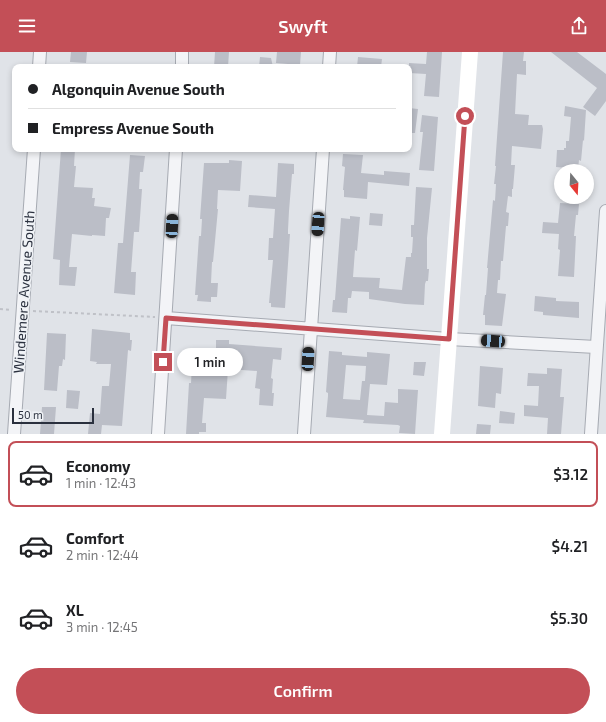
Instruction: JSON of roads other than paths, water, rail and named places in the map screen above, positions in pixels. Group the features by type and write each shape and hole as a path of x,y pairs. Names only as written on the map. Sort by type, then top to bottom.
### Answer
{"main road":[{"path":"442,434 470,52"}],"street":[{"path":"40,52 40,64"},
{"path":"182,52 182,64"},
{"path":"329,64 330,52"},
{"name":"Windemere Avenue South","path":"14,434 34,152"},
{"path":"158,434 176,152"},
{"path":"304,434 323,152"},
{"path":"591,434 596,347 604,264 606,211"},
{"path":"166,318 449,339 596,347"}]}
